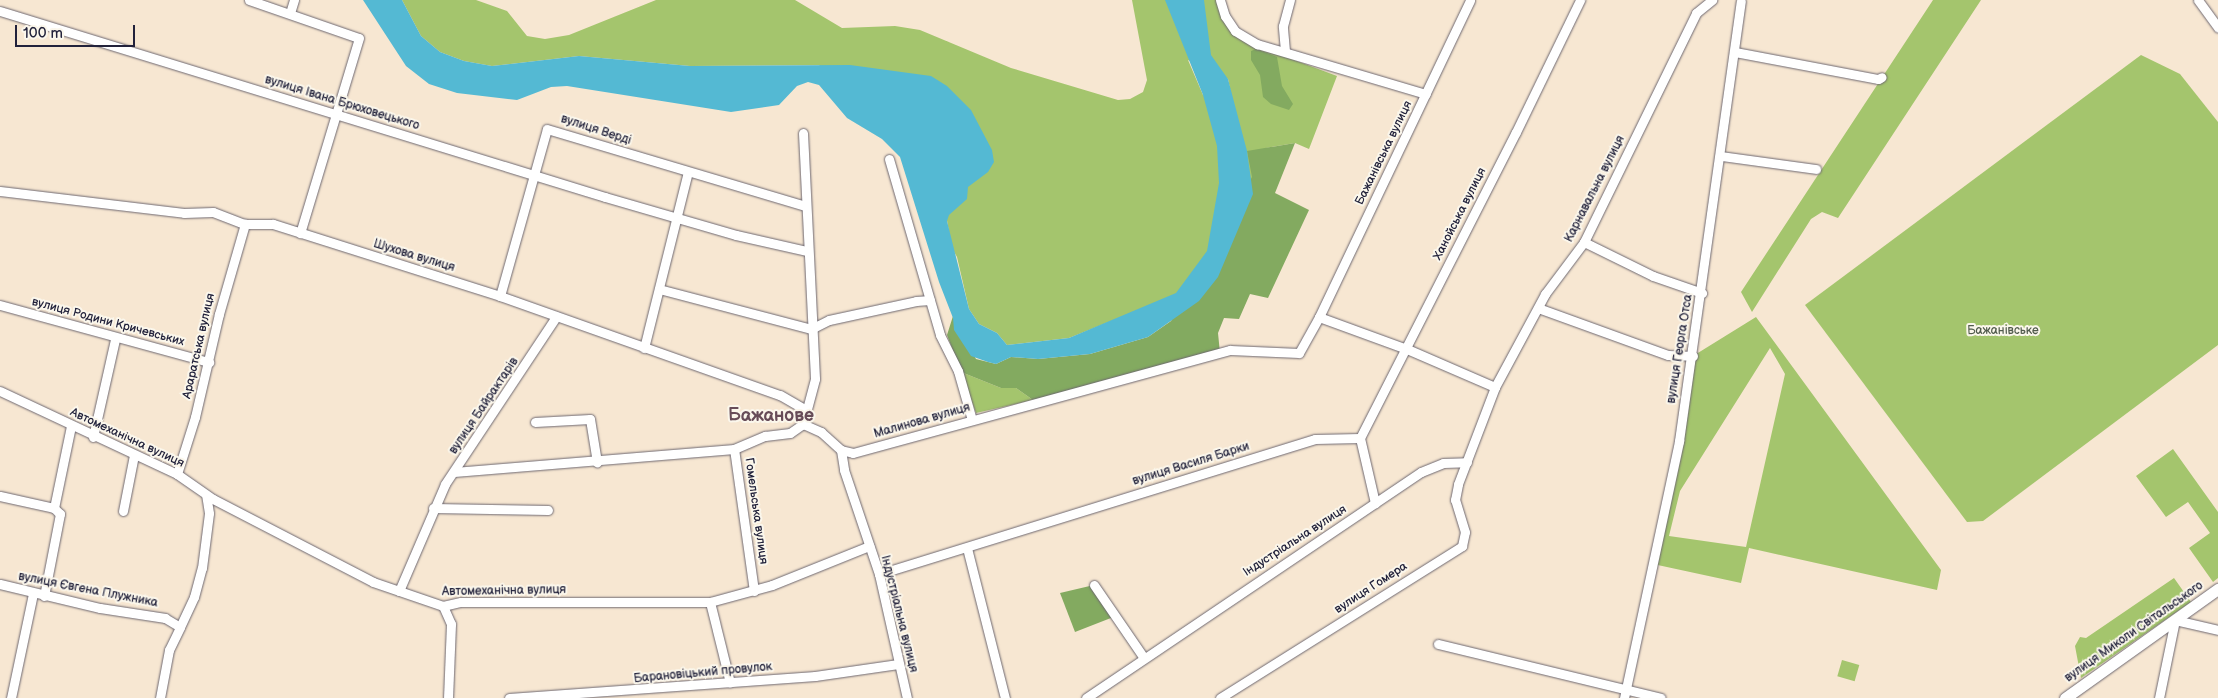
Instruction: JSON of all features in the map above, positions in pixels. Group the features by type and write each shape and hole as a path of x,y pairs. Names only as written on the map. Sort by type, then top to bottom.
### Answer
{"main road":[{"name":"вулиця Миколи Світальського","path":"2065,698 2218,590"}],"street":[{"path":"249,0 360,38 334,116 300,232"},
{"path":"290,13 294,0"},
{"path":"1220,0 1225,16 1235,31 1257,44 1426,94"},
{"path":"1285,51 1283,26 1290,0"},
{"name":"Бажанівська вулиця","path":"1319,317 1470,0"},
{"name":"Ханойська вулиця","path":"1360,438 1407,349 1580,0"},
{"name":"Карнавальна вулиця","path":"1495,387 1538,308 1584,242 1696,13 1712,0"},
{"name":"вулиця Георга Отса","path":"1625,694 1679,441 1702,293 1741,0"},
{"path":"2198,0 2218,28"},
{"name":"вулиця Івана Брюховецького","path":"0,11 334,116 534,173 677,218 807,251"},
{"path":"1735,52 1878,79 1882,77"},
{"name":"вулиця Верді","path":"500,296 544,133 552,128 688,172 805,206"},
{"path":"803,133 807,251 815,379 803,424 821,432 841,450"},
{"path":"1721,156 1816,169"},
{"path":"889,159 940,335 958,371 972,420"},
{"path":"644,348 688,172"},
{"name":"Шухова вулиця","path":"0,191 184,213 214,212 245,224 264,223 300,232 500,296 780,395 806,410"},
{"name":"Араратська вулиця","path":"177,474 245,224"},
{"path":"1584,242 1653,276 1702,293"},
{"path":"659,289 811,329 829,320 916,300 930,300"},
{"name":"вулиця Родини Кричевських","path":"0,305 116,339 209,362"},
{"path":"1538,308 1668,355 1693,356"},
{"name":"вулиця Байрактарів","path":"399,591 433,508 454,472 556,317"},
{"path":"1319,317 1407,349 1495,387"},
{"name":"Малинова вулиця","path":"841,450 853,453 1230,350 1247,348 1293,354 1302,348 1319,317"},
{"path":"93,437 116,339"},
{"name":"вулиця Гомера","path":"1220,698 1411,576 1457,551 1464,540 1465,532 1455,500 1495,387"},
{"name":"Автомеханічна вулиця","path":"0,391 93,437 177,474 206,495 373,582 443,606 461,602 710,602 754,591 869,546"},
{"path":"535,422 590,419 597,462"},
{"name":"Гомельська вулиця","path":"754,591 734,449 765,436 790,433 803,424"},
{"path":"54,508 71,426"},
{"path":"1360,438 1375,504"},
{"name":"вулиця Василя Барки","path":"879,574 1315,439 1360,438"},
{"path":"454,472 597,462 734,449"},
{"name":"Індустріальна вулиця","path":"841,450 844,470 879,574 907,698"},
{"path":"123,511 134,455"},
{"name":"Індустріальна вулиця","path":"1086,698 1430,468 1467,462"},
{"path":"160,698 169,650 194,597 202,568 209,513 206,495"},
{"path":"0,496 54,508 60,514 44,596"},
{"path":"433,508 548,510"},
{"path":"967,548 1005,698"},
{"name":"вулиця Євгена Плужника","path":"0,584 33,594 164,618 180,628"},
{"path":"1094,585 1144,658"},
{"path":"11,698 33,594"},
{"path":"710,602 730,682"},
{"path":"443,606 451,624 448,698"},
{"path":"2158,698 2175,620 2218,630"},
{"path":"1438,644 1625,694 1661,698"},
{"name":"Барановіцький провулок","path":"509,698 861,671 898,664"}],"green space":[{"path":"402,0 476,0 507,11 527,36 545,39 569,35 656,0 795,0 842,28 895,26 920,30 1011,68 1118,100 1130,99 1143,92 1147,80 1132,0 1219,0 1226,25 1243,41 1337,76 1309,149 1295,143 1266,148 1252,275 1141,309 1069,338 1007,345 997,333 979,324 969,309 957,257 952,248 941,188 819,65 690,66 579,56 492,66 464,61 440,52 421,36","holes":["1188,60 1228,79 1233,103 1203,95"]},
{"path":"1933,0 1981,0 1838,218 1822,212 1811,219 1752,312 1741,292"},
{"path":"1256,49 1277,57 1282,86 1293,104 1289,110 1271,104 1263,97 1260,75 1251,60 1251,51"},
{"name":"Бажанівське","path":"2141,55 2180,74 2218,122 2218,345 1983,521 1967,522 1805,305"},
{"path":"1295,143 1275,193 1309,210 1268,298 1250,294 1239,319 1224,318 1218,333 1220,353 1033,400 1016,388 1001,388 961,372 947,335 953,316 976,359 996,364 1011,357 1038,359 1090,354 1148,337 1171,321 1252,177 1247,151"},
{"path":"1756,317 1941,570 1937,590 1749,548 1741,583 1653,564 1693,356","holes":["1770,348 1785,374 1746,547 1669,536 1680,491"]},
{"path":"961,372 1001,388 1016,388 1033,400 976,413"},
{"path":"2173,449 2218,512 2218,578 2213,582 2189,548 2210,533 2188,502 2166,517 2136,476"},
{"path":"2174,578 2191,602 2081,678 2075,646 2080,637 2086,638"},
{"path":"1094,585 1116,616 1075,632 1060,593"},
{"path":"1842,660 1859,665 1855,681 1837,676"}],"water":[{"path":"363,0 402,0 421,36 440,52 464,61 492,66 579,56 690,66 850,65 931,76 947,86 971,110 992,150 994,162 988,172 968,187 967,199 949,215 947,221 969,309 979,324 997,333 1007,345 1069,338 1176,293 1207,251 1219,183 1217,146 1203,95 1165,0 1204,0 1211,55 1228,79 1247,151 1253,194 1218,277 1199,301 1148,337 1090,354 1038,359 1011,357 996,364 971,356 954,330 953,318 939,282 900,157 882,139 847,118 819,85 808,82 797,86 779,105 731,112 567,86 551,87 517,100 457,93 429,84 406,66"}],"district":[{"name":"Бажанове","path":"771,416"}]}
